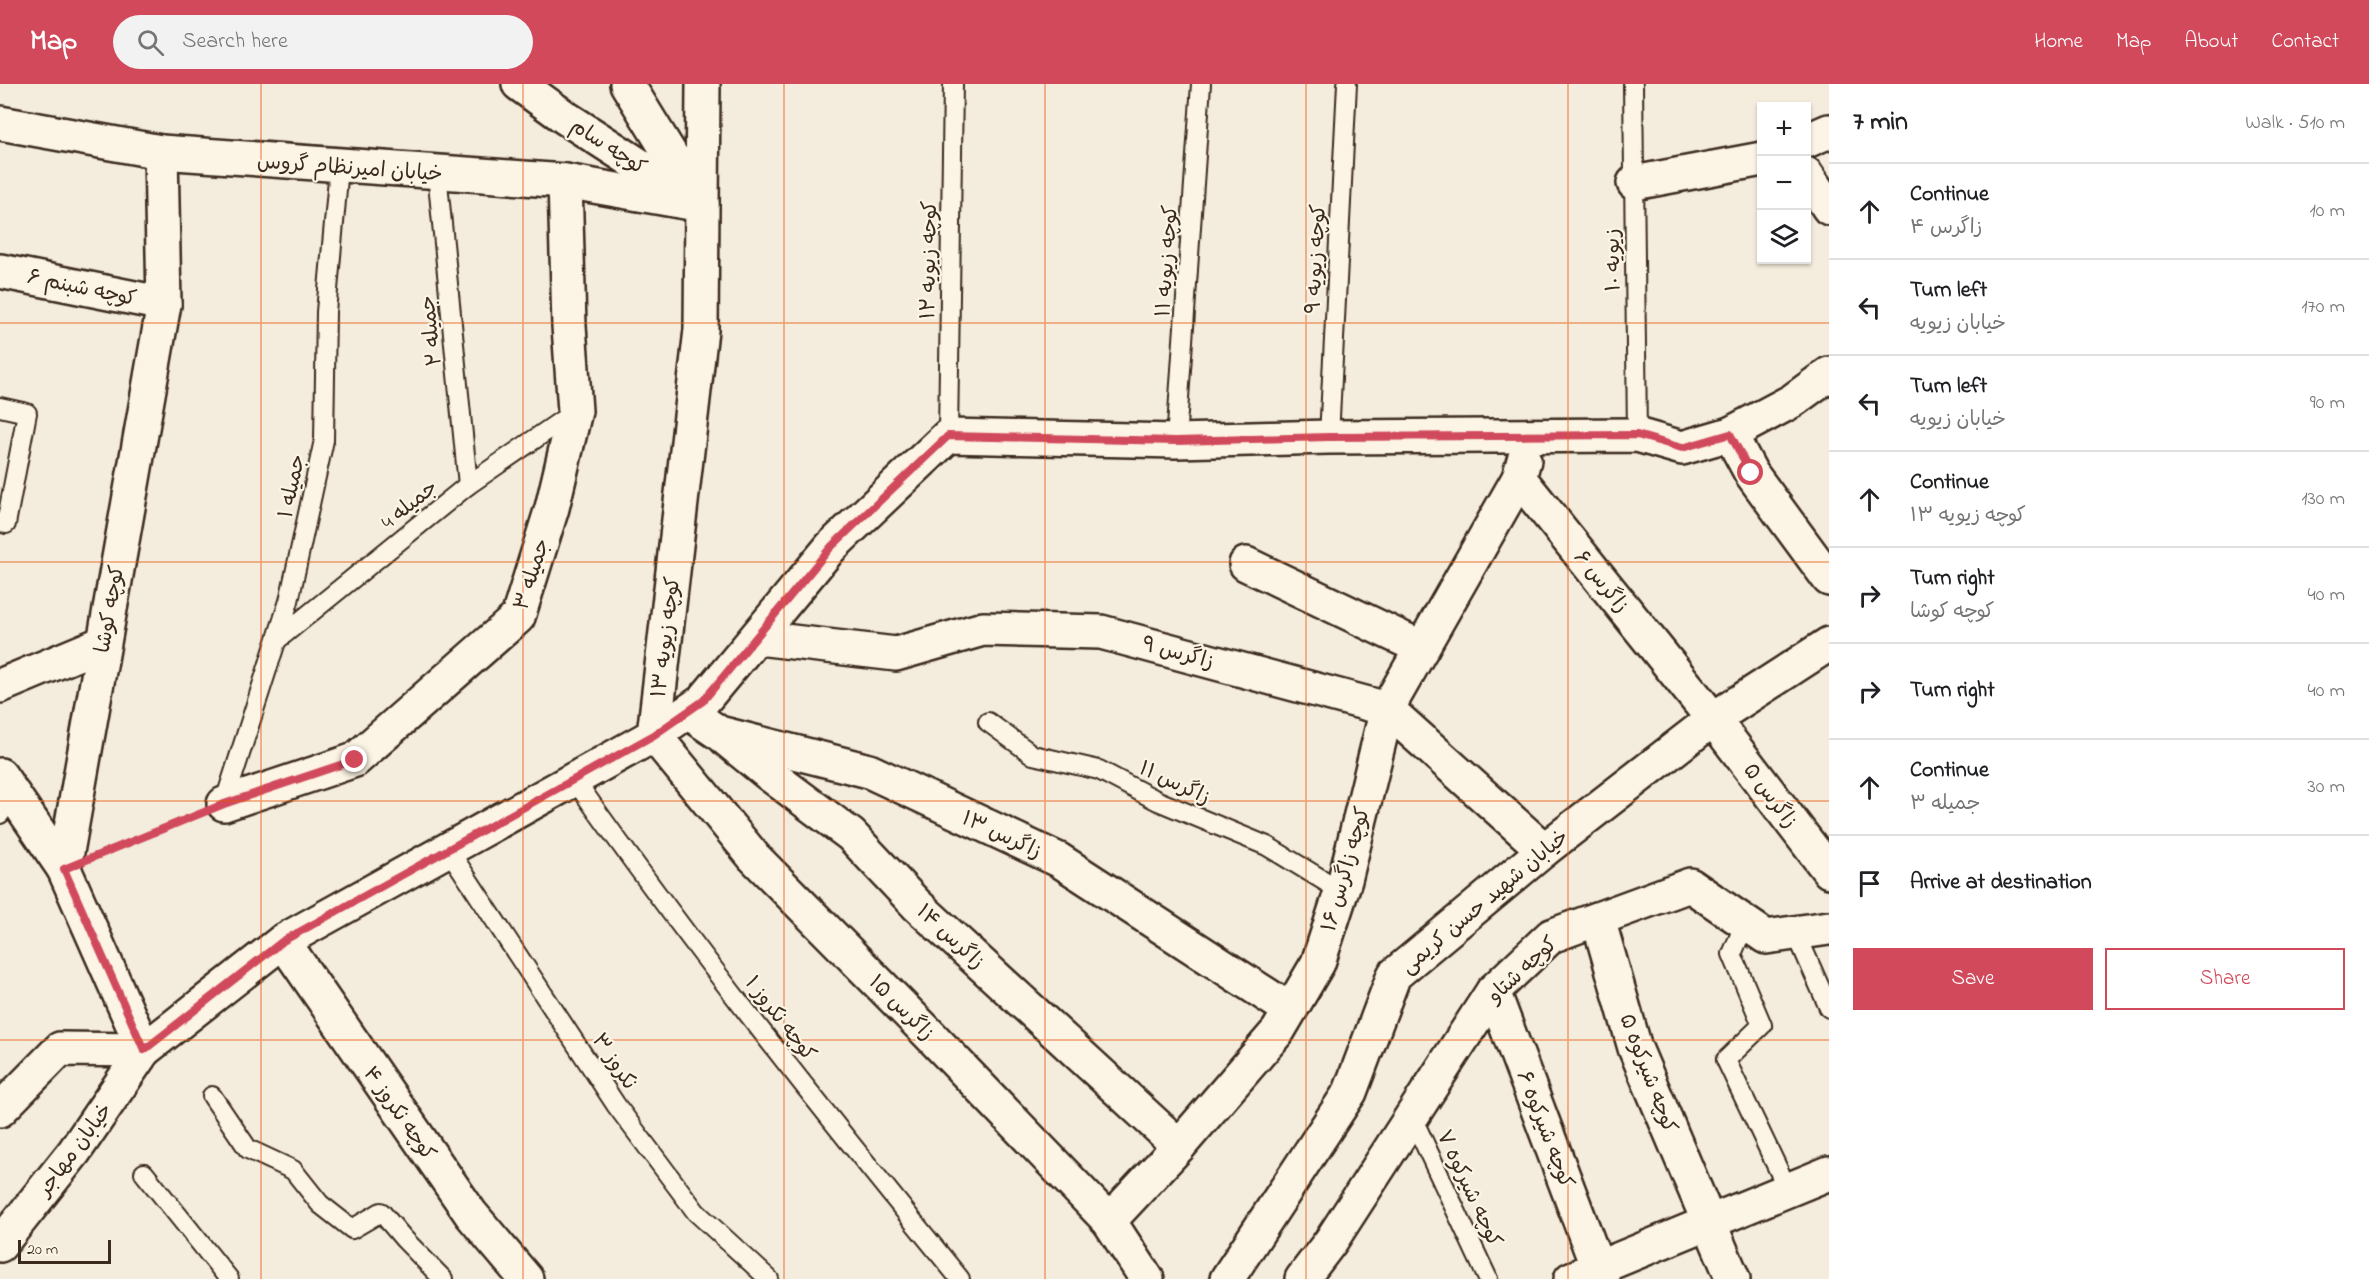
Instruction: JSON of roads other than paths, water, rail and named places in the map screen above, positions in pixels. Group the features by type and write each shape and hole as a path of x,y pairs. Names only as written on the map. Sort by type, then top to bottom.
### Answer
{"street":[{"name":"کوچه سام","path":"519,84 566,118 702,205"},
{"path":"627,84 702,205"},
{"name":"کوچه زیویه ۱۳","path":"654,735 701,330 703,84"},
{"name":"خیابان امیرنظام گروس","path":"0,123 161,152 564,181 702,205"},
{"path":"1811,139 1829,131"},
{"name":"کوچه کوشا","path":"64,869 164,304 161,152"},
{"path":"1634,183 1757,160"},
{"name":"جمیله ۳","path":"224,804 355,760 518,617 552,508 575,411 569,326 564,181"},
{"path":"1811,181 1829,208"},
{"name":"کوچه شبنم ۶","path":"0,270 164,304"},
{"path":"0,1110 60,1049 144,1050 283,941 654,735 703,701 758,638 831,547 948,436 1176,441 1329,437 1637,435 1682,448 1730,434 1825,385"},
{"path":"1730,434 1751,473 1829,579"},
{"path":"1519,478 1532,436"},
{"name":"کوچه زاگرس ۱۶","path":"1109,1221 1179,1146 1278,1031 1318,963 1341,891 1388,709 1519,478"},
{"name":"زاگرس ۶","path":"1519,478 1713,719"},
{"path":"1246,564 1422,648"},
{"name":"زاگرس ۹","path":"758,638 896,654 983,629 1101,632 1388,709 1544,850"},
{"path":"0,686 103,643"},
{"name":"خیابان شهید حسن کریمی","path":"1227,1279 1350,1092 1394,975 1544,850 1713,719 1829,644"},
{"name":"زاگرس ۱۳","path":"688,711 719,733 869,771 1059,860 1290,1010"},
{"name":"زاگرس ۵","path":"1713,719 1829,871"},
{"name":"زاگرس ۱۴","path":"719,733 769,774 851,835 916,905 1179,1146"},
{"name":"زاگرس ۱۵","path":"654,735 754,857 1109,1221 1147,1279"},
{"path":"4,794 64,869 144,1050"},
{"name":"کوچه شتاو","path":"1302,1279 1331,1241 1493,991 1551,936 1690,885 1766,937 1829,928"},
{"name":"کوچه شیرکوه ۵","path":"1598,919 1635,1048 1733,1279"},
{"name":"کوچه نکروز ۴","path":"283,941 471,1214 526,1279"},
{"name":"کوچه شیرکوه ۶","path":"1493,991 1590,1275"},
{"name":"خیابان مهاجر","path":"0,1245 74,1152 144,1050"},
{"path":"1590,1275 1709,1222 1788,1190 1828,1177"}],"lane":[{"name":"کوچه زیویه ۱۲","path":"948,436 953,84"},
{"name":"کوچه زیویه ۱۱","path":"1176,441 1201,84"},
{"name":"کوچه زیویه ۹","path":"1329,437 1347,84"},
{"name":"زیویه ۱۰","path":"1633,84 1637,435"},
{"name":"جمیله ۱","path":"224,804 289,601 324,440 326,312 339,166"},
{"name":"جمیله ۲","path":"437,173 468,485"},
{"path":"0,407 27,414 6,524"},
{"name":"جمیله 4","path":"277,640 468,485 575,411"},
{"name":"زاگرس ۱۱","path":"988,722 1033,754 1099,770 1158,801 1268,846 1341,891"},
{"name":"کوچه نکروز ۱","path":"574,779 621,846 726,984 862,1160 960,1279"},
{"name":"نکروز ۳","path":"448,849 616,1105 696,1212 769,1279"},
{"path":"1745,923 1732,954 1762,1025 1726,1060 1788,1190"},
{"path":"1796,933 1829,1008"},
{"path":"212,1096 248,1149 293,1170 320,1203 351,1229 381,1212 443,1279"},
{"name":"کوچه شیرکوه ۷","path":"1412,1117 1488,1279"},
{"path":"144,1173 229,1279"}]}
